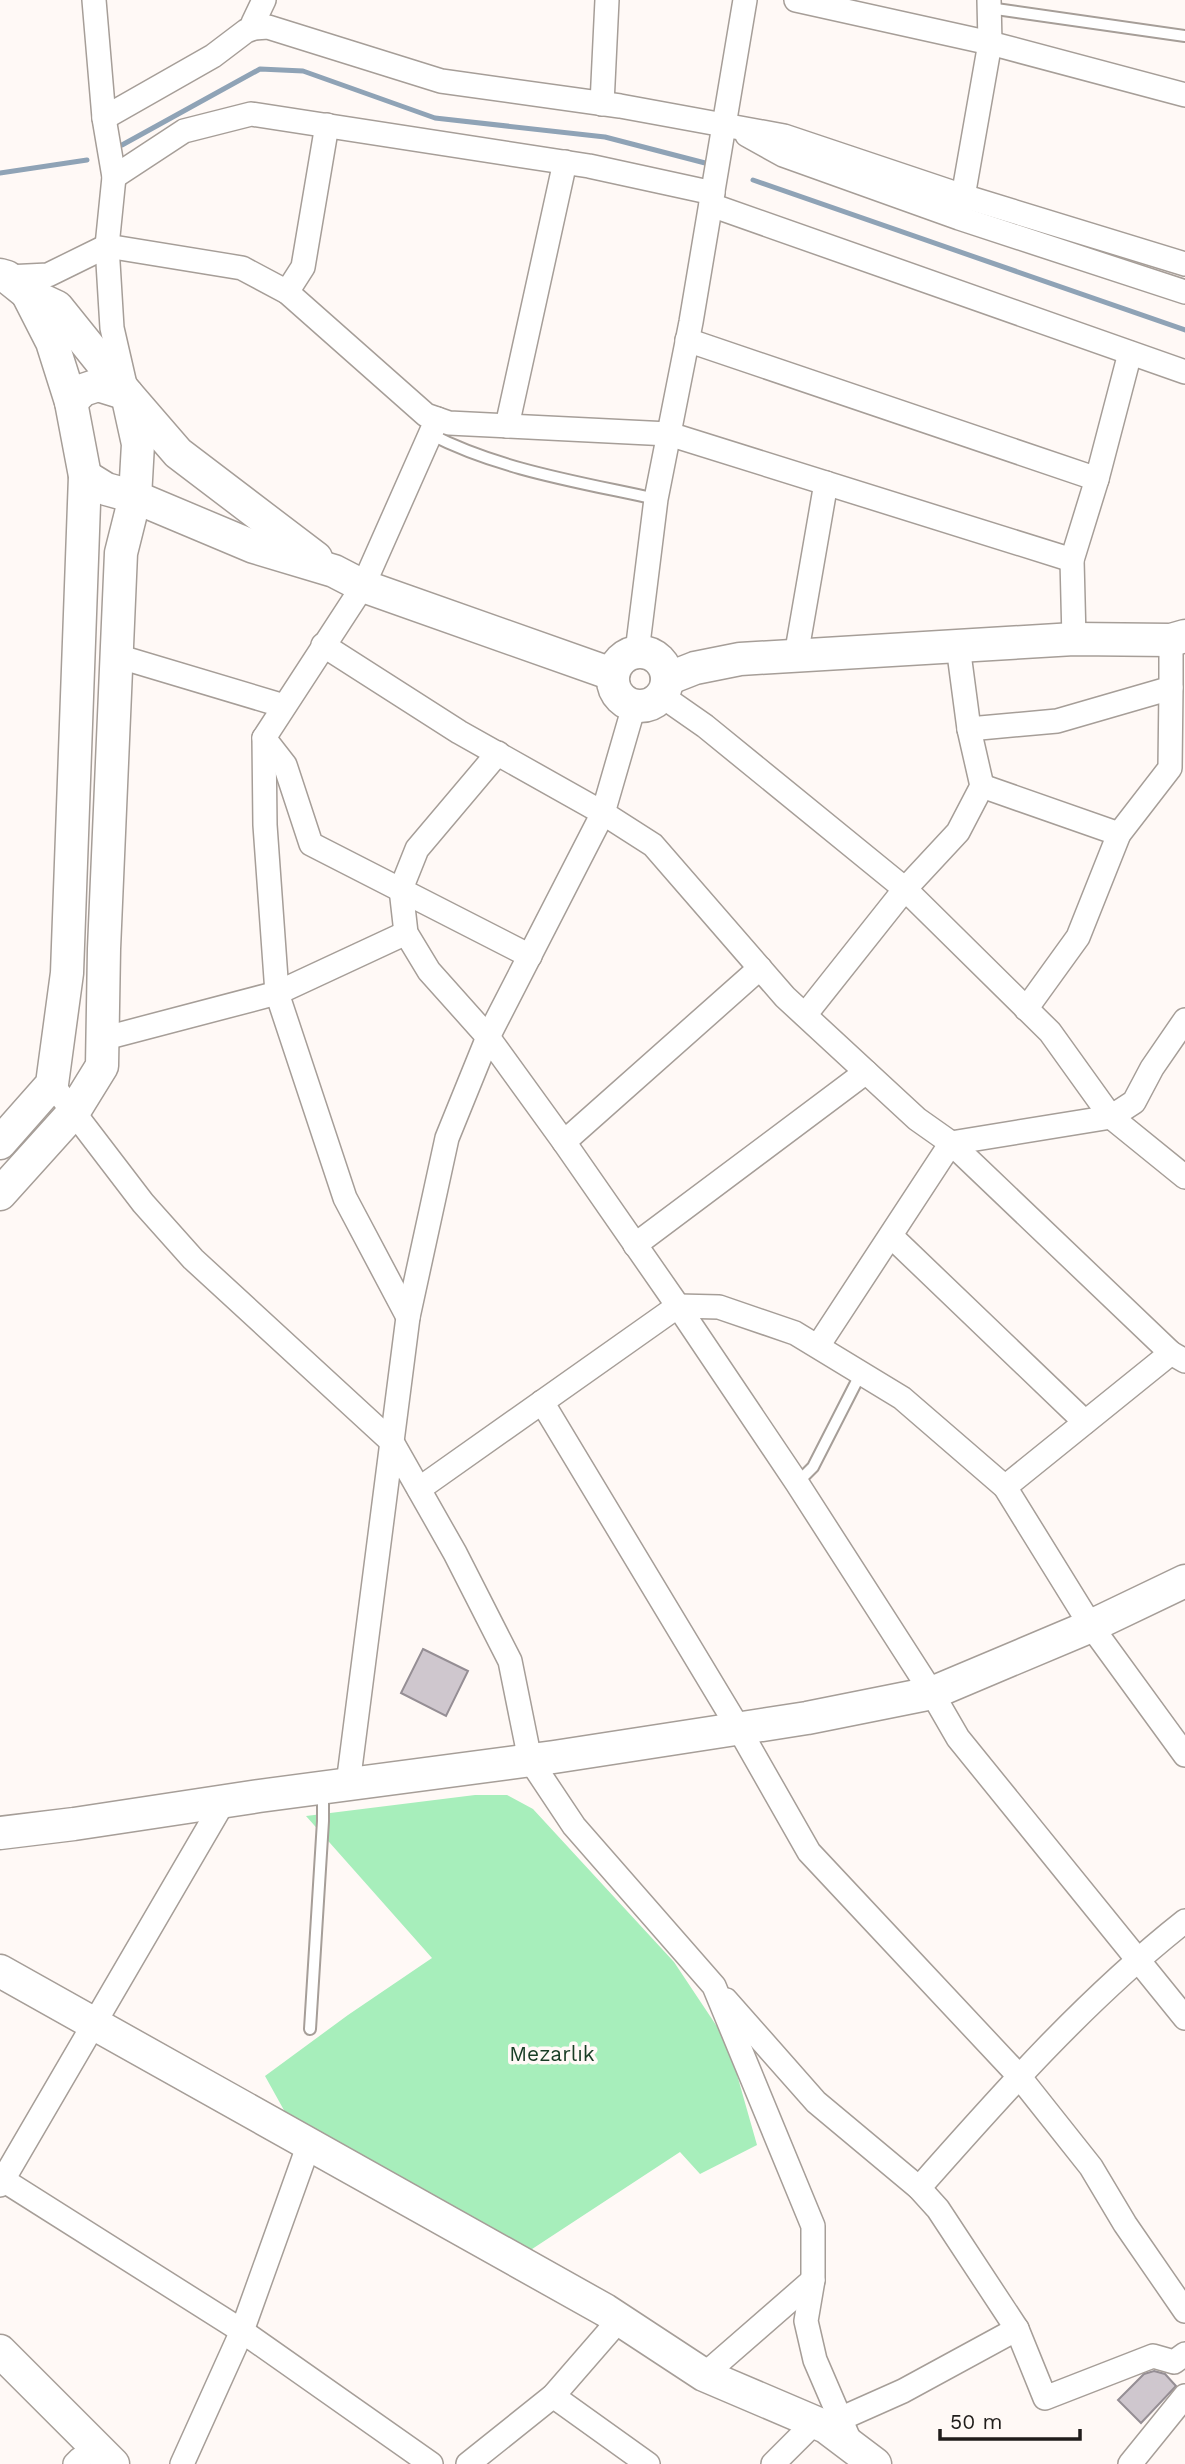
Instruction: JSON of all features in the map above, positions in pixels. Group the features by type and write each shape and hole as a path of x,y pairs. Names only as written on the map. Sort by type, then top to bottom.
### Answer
{"street":[{"path":"254,27 253,23 264,0"},
{"path":"602,104 607,0"},
{"path":"637,652 656,499 726,124 745,0"},
{"path":"796,0 990,43 1185,95"},
{"path":"0,1194 73,1113 102,1066 104,948 121,553 135,497 138,444 112,328 107,246 114,177 104,118 96,3"},
{"path":"961,207 990,43 989,4"},
{"path":"104,118 214,56 246,31 254,27 268,27 441,81 726,124 783,155 961,207 1185,264"},
{"path":"114,177 184,131 251,114 565,162 712,199 1185,372"},
{"path":"287,292 303,267 327,125"},
{"path":"507,426 565,162"},
{"path":"961,207 1185,292"},
{"path":"11,282 48,275 107,246 242,268 287,292 426,415 433,426"},
{"path":"11,282 57,307 178,453 334,571 363,586 612,674"},
{"path":"0,1143 52,1084 67,973 85,475 71,402 52,342 11,282"},
{"path":"687,340 1097,479"},
{"path":"1074,639 1072,560 1097,479 1130,353"},
{"path":"71,402 83,390 98,385 127,394"},
{"path":"433,426 449,423 668,434 1072,560"},
{"path":"408,1317 345,1198 277,993 265,825 264,738 363,586 433,426"},
{"path":"85,475 106,489 135,497 254,547 334,571"},
{"path":"796,656 826,483"},
{"path":"335,1786 392,1441 408,1317 447,1138 488,1037 603,813 654,694 666,670 654,656 637,652 621,659 612,674 615,691 626,704 654,694 695,668 740,659 1074,639 1178,638 1171,688 1170,768 1119,834 1078,937 1026,1009"},
{"path":"323,645 653,845 760,968 805,1015 917,1119 951,1143 1178,1357 1085,1422 1005,1487"},
{"path":"805,1015 905,889 958,832 982,786 969,729 958,646"},
{"path":"117,656 284,706"},
{"path":"969,729 1057,721 1171,688"},
{"path":"654,694 705,726 905,889 1050,1032 1111,1117 1185,1177"},
{"path":"264,738 285,765 311,844 530,956"},
{"path":"498,753 416,849 401,889 406,933 429,971 488,1037 678,1306 797,1483 958,1738 1185,2018"},
{"path":"982,786 1119,834"},
{"path":"102,1039 277,993 406,933"},
{"path":"564,1142 760,968"},
{"path":"818,1346 951,1143 1111,1117 1134,1102 1152,1068 1185,1020"},
{"path":"635,1245 866,1072"},
{"path":"52,1084 143,1203 193,1259 392,1441 455,1553 510,1661 530,1760 574,1826 816,2102 919,2188 945,2220 1017,2329 1045,2398 1153,2356 1181,2364"},
{"path":"891,1236 1085,1422"},
{"path":"419,1489 678,1306 719,1307 796,1333 902,1398 1005,1487 1091,1626 1185,1755"},
{"path":"542,1402 810,1852 1018,2075 1091,2167 1125,2224 1185,2311"},
{"path":"0,1832 74,1825 224,1801 739,1729 932,1693 1091,1626 1185,1581"},
{"path":"224,1801 1,2181 242,2331 431,2464"},
{"path":"919,2188 1018,2075 1138,1958 1185,1922"},
{"path":"0,1971 619,2320 704,2375 846,2438"},
{"path":"714,1986 813,2226 813,2280 806,2321 815,2360 846,2438"},
{"path":"182,2464 242,2331 309,2144"},
{"path":"704,2375 813,2280"},
{"path":"468,2464 554,2396 619,2320"},
{"path":"773,2464 846,2438 903,2391 1017,2329"},
{"path":"0,2351 113,2464"},
{"path":"0,2379 80,2462"},
{"path":"554,2396 648,2464"},
{"path":"1130,2464 1185,2396"}],"lane":[{"path":"989,4 1185,36"},
{"path":"433,426 457,448 526,471 656,499"},
{"path":"797,1483 813,1466 861,1373"},
{"path":"310,2029 323,1821 335,1786"}],"green space":[{"name":"Mezarlık","path":"475,1795 507,1795 533,1809 674,1962 728,2043 757,2145 700,2174 680,2152 526,2253 366,2164 285,2112 265,2076 432,1958 306,1816"}],"building":[{"path":"423,1649 468,1671 446,1716 401,1693"},
{"path":"1154,2371 1165,2374 1176,2386 1141,2423 1118,2400 1144,2374"}],"waterway":[{"path":"122,145 260,69 303,71 435,118 605,137 709,164"},
{"path":"0,173 87,160"},
{"path":"753,180 1185,330"}]}
